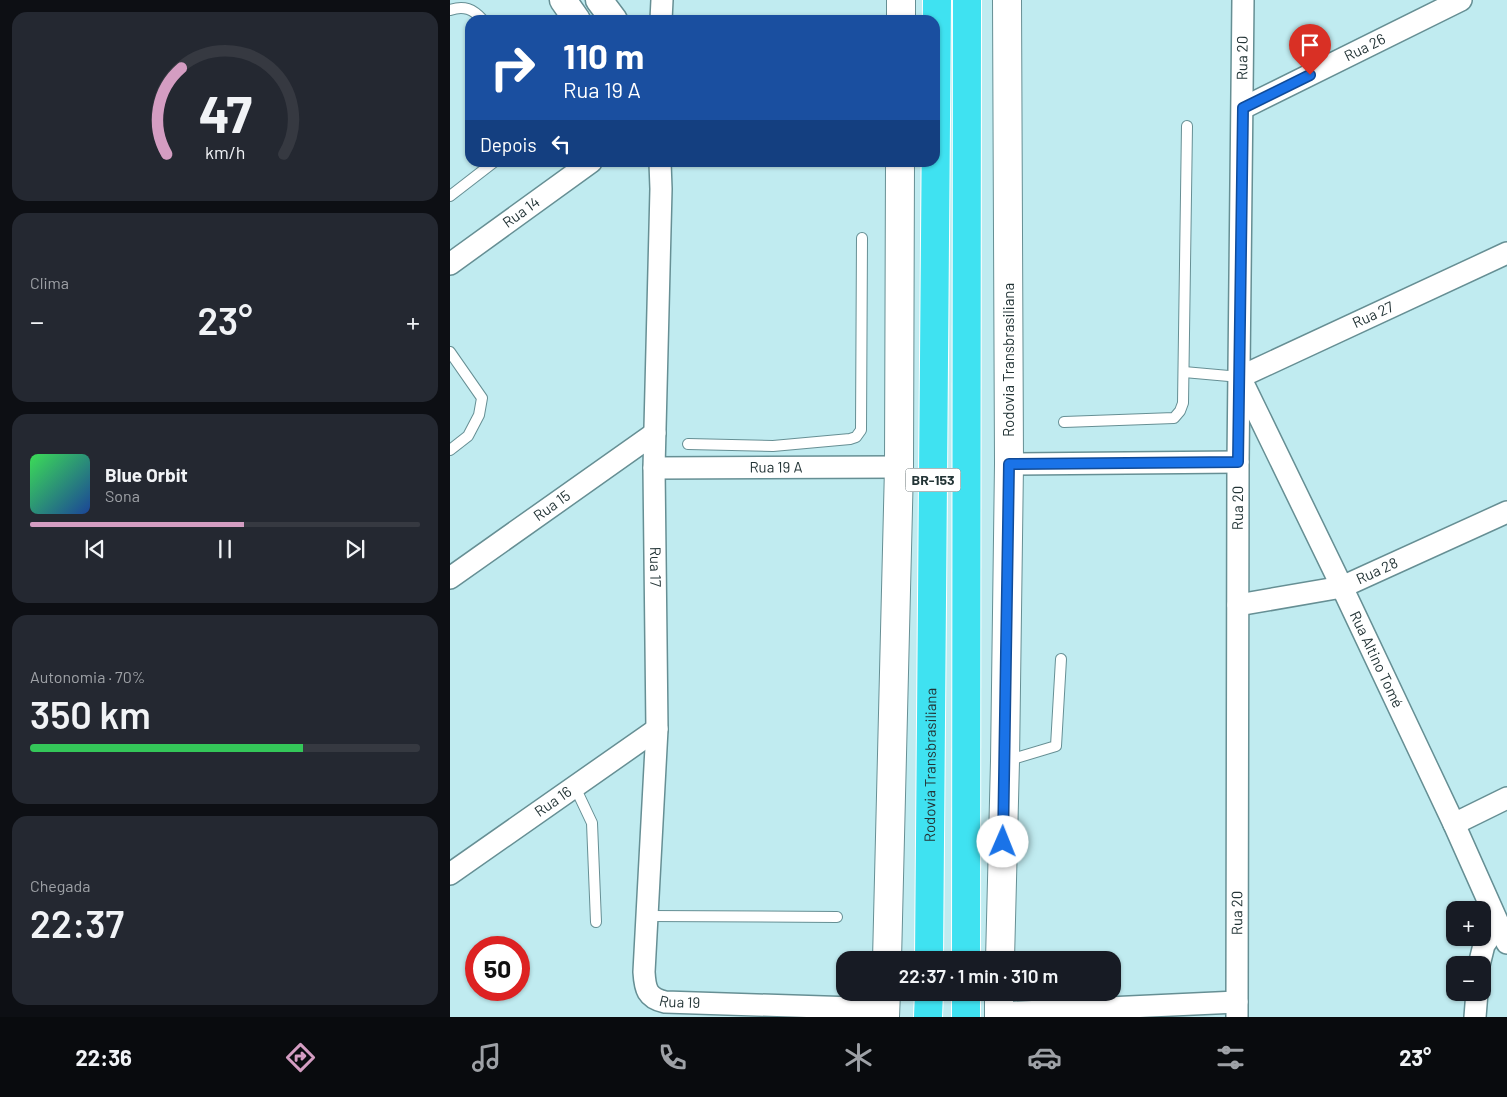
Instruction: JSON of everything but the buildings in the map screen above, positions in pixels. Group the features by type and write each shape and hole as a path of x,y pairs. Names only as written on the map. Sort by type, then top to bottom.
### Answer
{"highway":[{"name":"Rodovia Transbrasiliana","path":"937,0 937,15"},
{"name":"BR-153","path":"966,951 967,0"},
{"name":"Rodovia Transbrasiliana","path":"929,951 936,167"},
{"path":"928,1017 929,1001"},
{"path":"966,1001 966,1017"}],"main road":[{"path":"901,0 901,15"},
{"name":"Rodovia Transbrasiliana","path":"1000,951 1009,464 1007,0"},
{"path":"887,951 899,466 900,167"}],"street":[{"path":"563,0 574,15"},
{"path":"598,0 610,15"},
{"path":"661,15 662,0"},
{"name":"Rua 20","path":"1237,1010 1238,462 1244,0"},
{"name":"Rua 26","path":"1243,108 1461,0"},
{"name":"Rua 14","path":"450,264 585,167"},
{"name":"Rua 17","path":"644,972 657,729 654,468 660,167"},
{"name":"Rua 27","path":"1240,377 1507,253"},
{"name":"Rua Altino Tomé","path":"1240,377 1454,824 1502,934"},
{"name":"Rua 15","path":"450,578 655,433"},
{"name":"Rua 19 A","path":"654,468 773,457 899,466"},
{"path":"1009,464 1238,462"},
{"name":"Rua 28","path":"1238,605 1342,587 1507,512"},
{"name":"Rua 16","path":"450,874 657,729"},
{"path":"1454,824 1507,798"},
{"path":"1481,956 1484,945 1502,934"},
{"name":"Rua 19","path":"644,972 645,986 649,993 656,1000 665,1002 854,1013 886,1006"},
{"path":"1475,1017 1476,1001"},
{"path":"999,1008 1237,1010"}],"lane":[{"path":"450,10 459,6 478,15"},
{"path":"1064,422 1174,418 1180,411 1183,403 1184,372 1187,126"},
{"path":"450,196 488,167"},
{"path":"688,444 773,457 850,440 856,437 861,430 862,238"},
{"path":"450,352 482,398 479,414 468,436 450,450"},
{"path":"1184,372 1240,377"},
{"path":"1005,761 1056,746 1061,659"},
{"path":"575,787 592,823 596,922"},
{"path":"648,916 837,917"}],"route":[{"path":"1003,842 1009,464 1238,462 1243,108 1310,75"}]}
